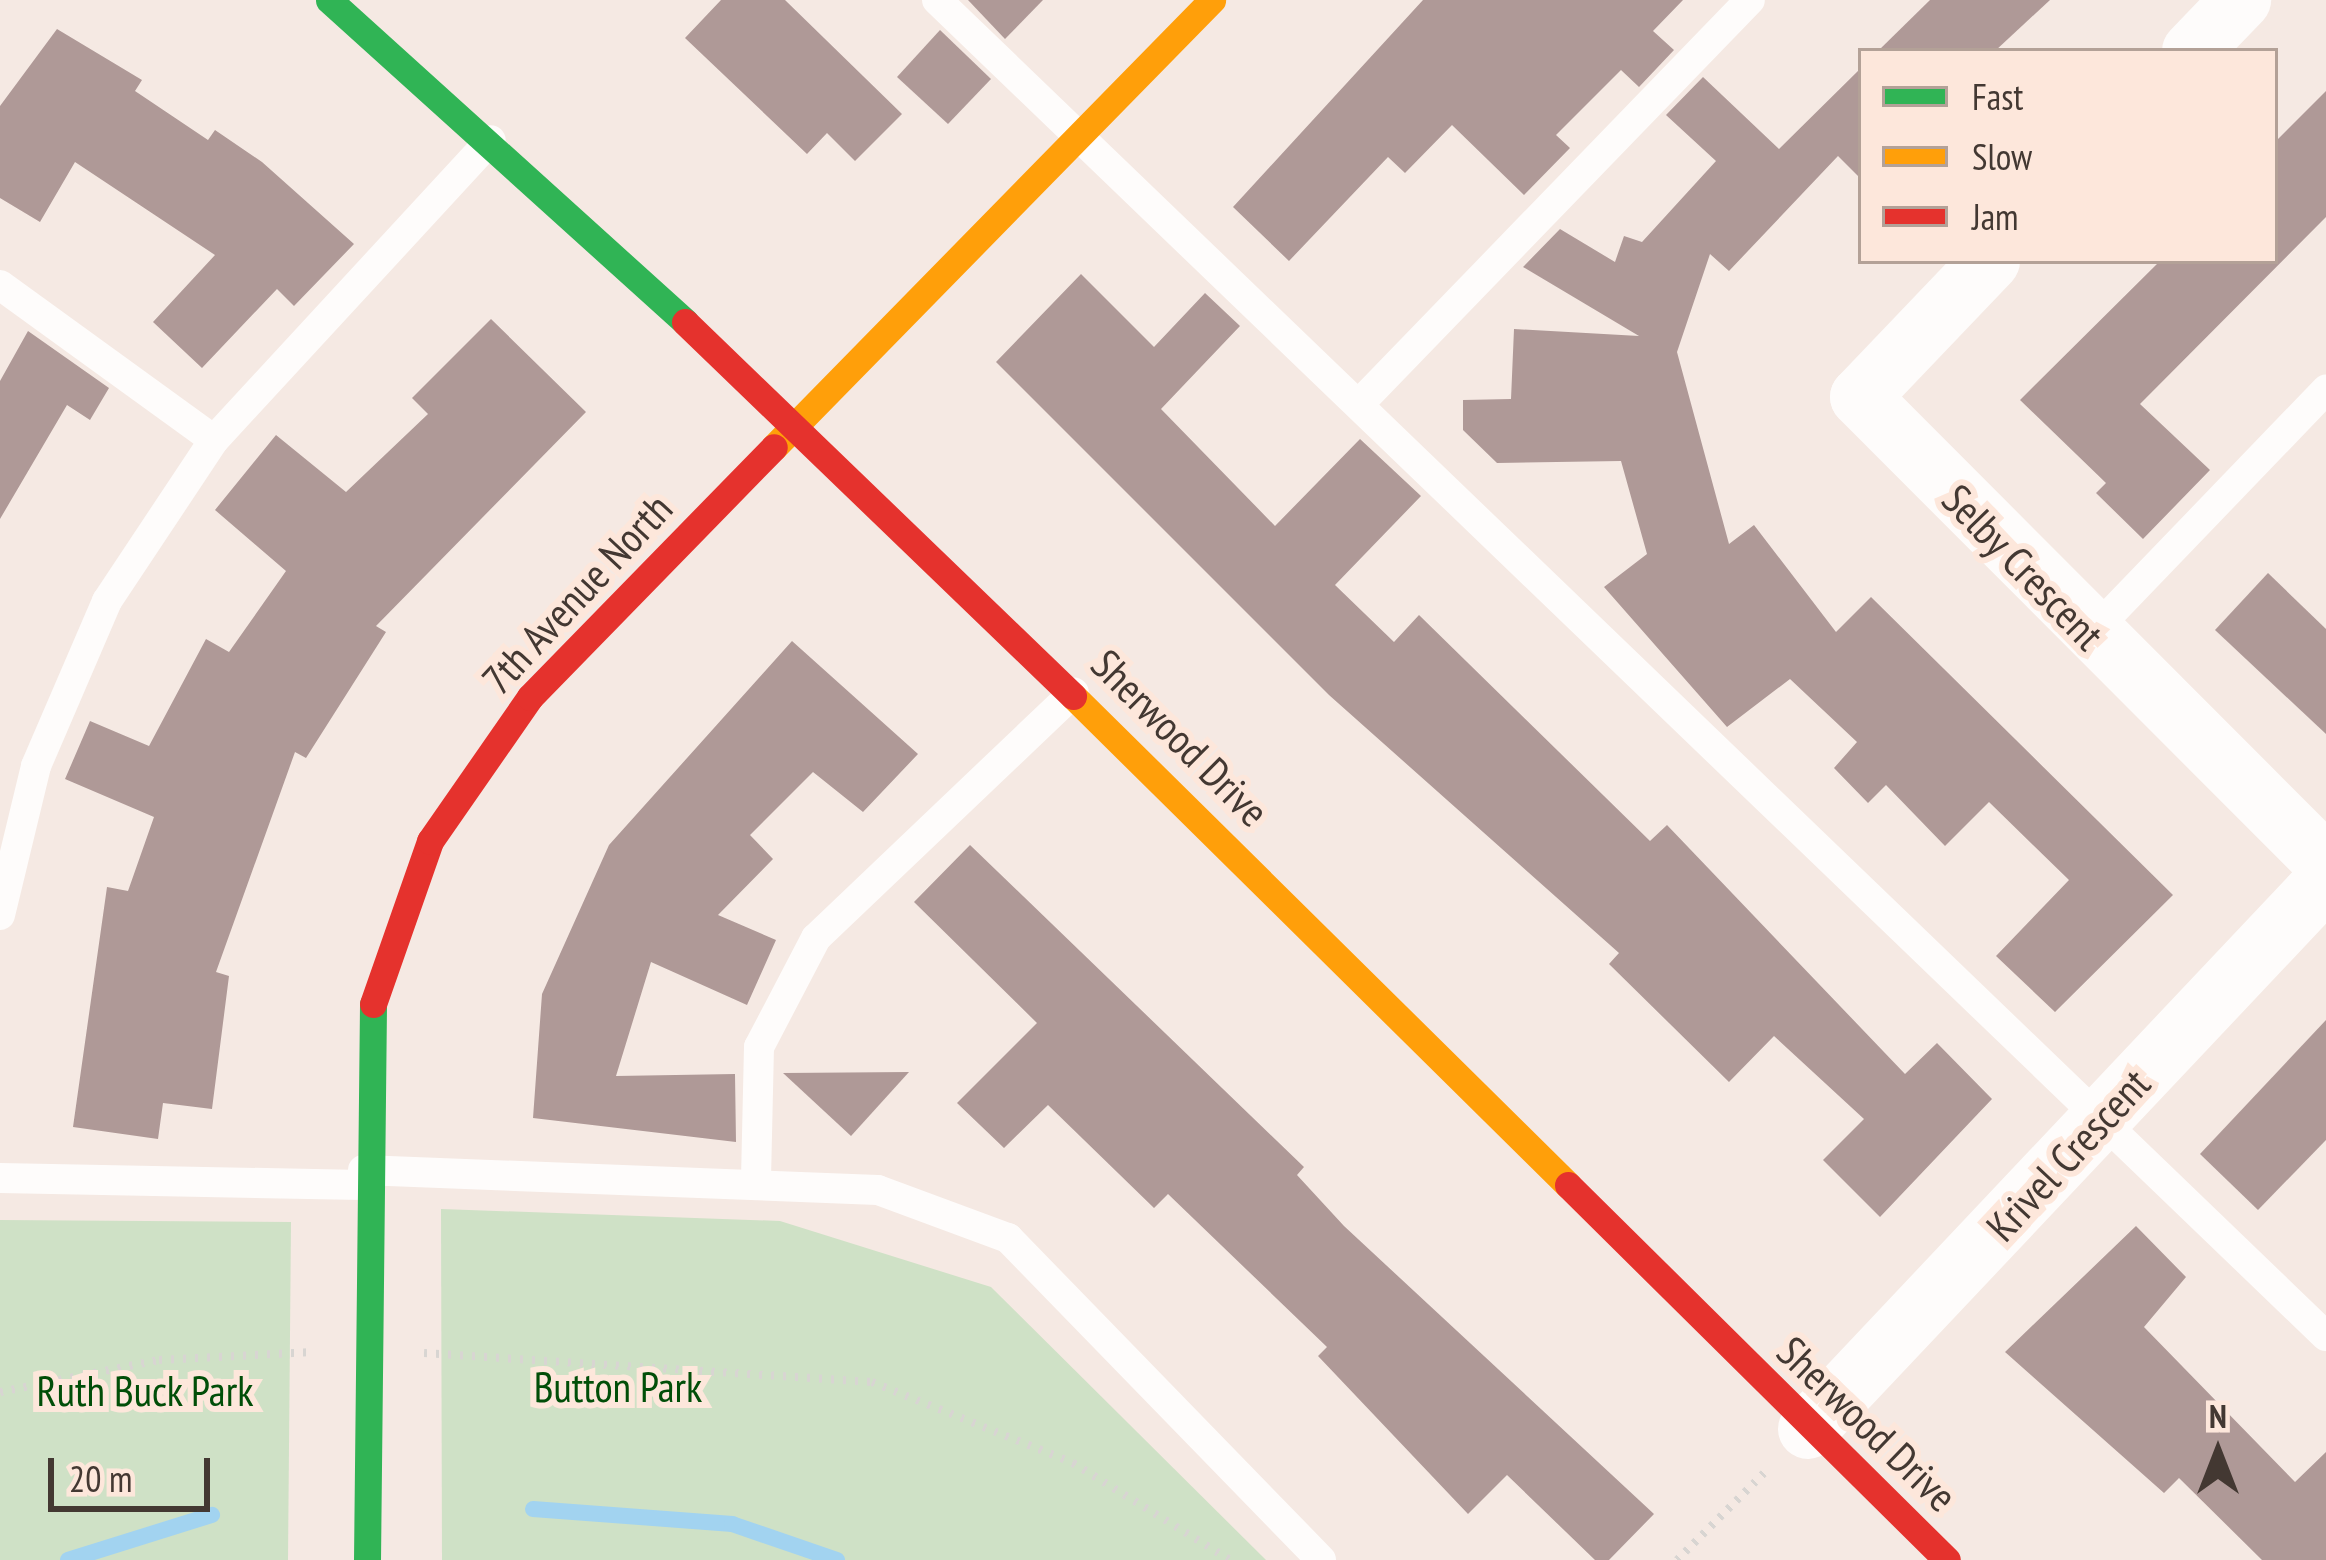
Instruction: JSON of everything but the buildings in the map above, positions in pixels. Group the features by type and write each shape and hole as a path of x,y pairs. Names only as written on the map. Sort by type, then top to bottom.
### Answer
{"street":[{"name":"Sherwood Drive","path":"329,0 491,140 798,424 1075,692 1808,1429 1947,1560"},
{"name":"7th Avenue North","path":"367,1560 363,1178 371,1010 430,841 530,697 1079,142 1213,0"},
{"path":"2195,48 2241,0"},
{"name":"Selby Crescent","path":"1987,264 1859,398 2089,636 2326,864"},
{"name":"Krivel Crescent","path":"1808,1429 2326,880"}],"lane":[{"path":"937,0 1079,142 1358,404 2326,1336"},
{"path":"1358,404 1750,0"},
{"path":"0,915 36,766 107,601 214,440 491,140"},
{"path":"0,285 214,440"},
{"path":"2089,636 2326,390"},
{"path":"756,1179 759,1047 816,938 1075,692"},
{"path":"0,1178 756,1179 878,1190 1008,1238 1321,1560"}],"path":[{"path":"0,1392 159,1360 364,1353 700,1363 872,1382 1073,1463 1230,1560"},
{"path":"1676,1560 1808,1429"}],"green space":[{"name":"Button Park","path":"441,1209 780,1221 991,1287 1266,1560 442,1560"},
{"name":"Ruth Buck Park","path":"0,1220 291,1222 288,1560 0,1560"}],"waterway":[{"path":"533,1509 732,1524 837,1560"},
{"path":"68,1560 212,1515"}],"traffic: fast":[{"path":"329,0 685,322"},
{"path":"367,1560 373,1004"}],"traffic: slow":[{"path":"774,447 1212,0"},
{"path":"1073,696 1568,1185"}],"traffic: jam":[{"path":"685,322 1073,696"},
{"path":"373,1004 430,841 530,697 774,447"},
{"path":"1568,1185 1947,1560"}]}
